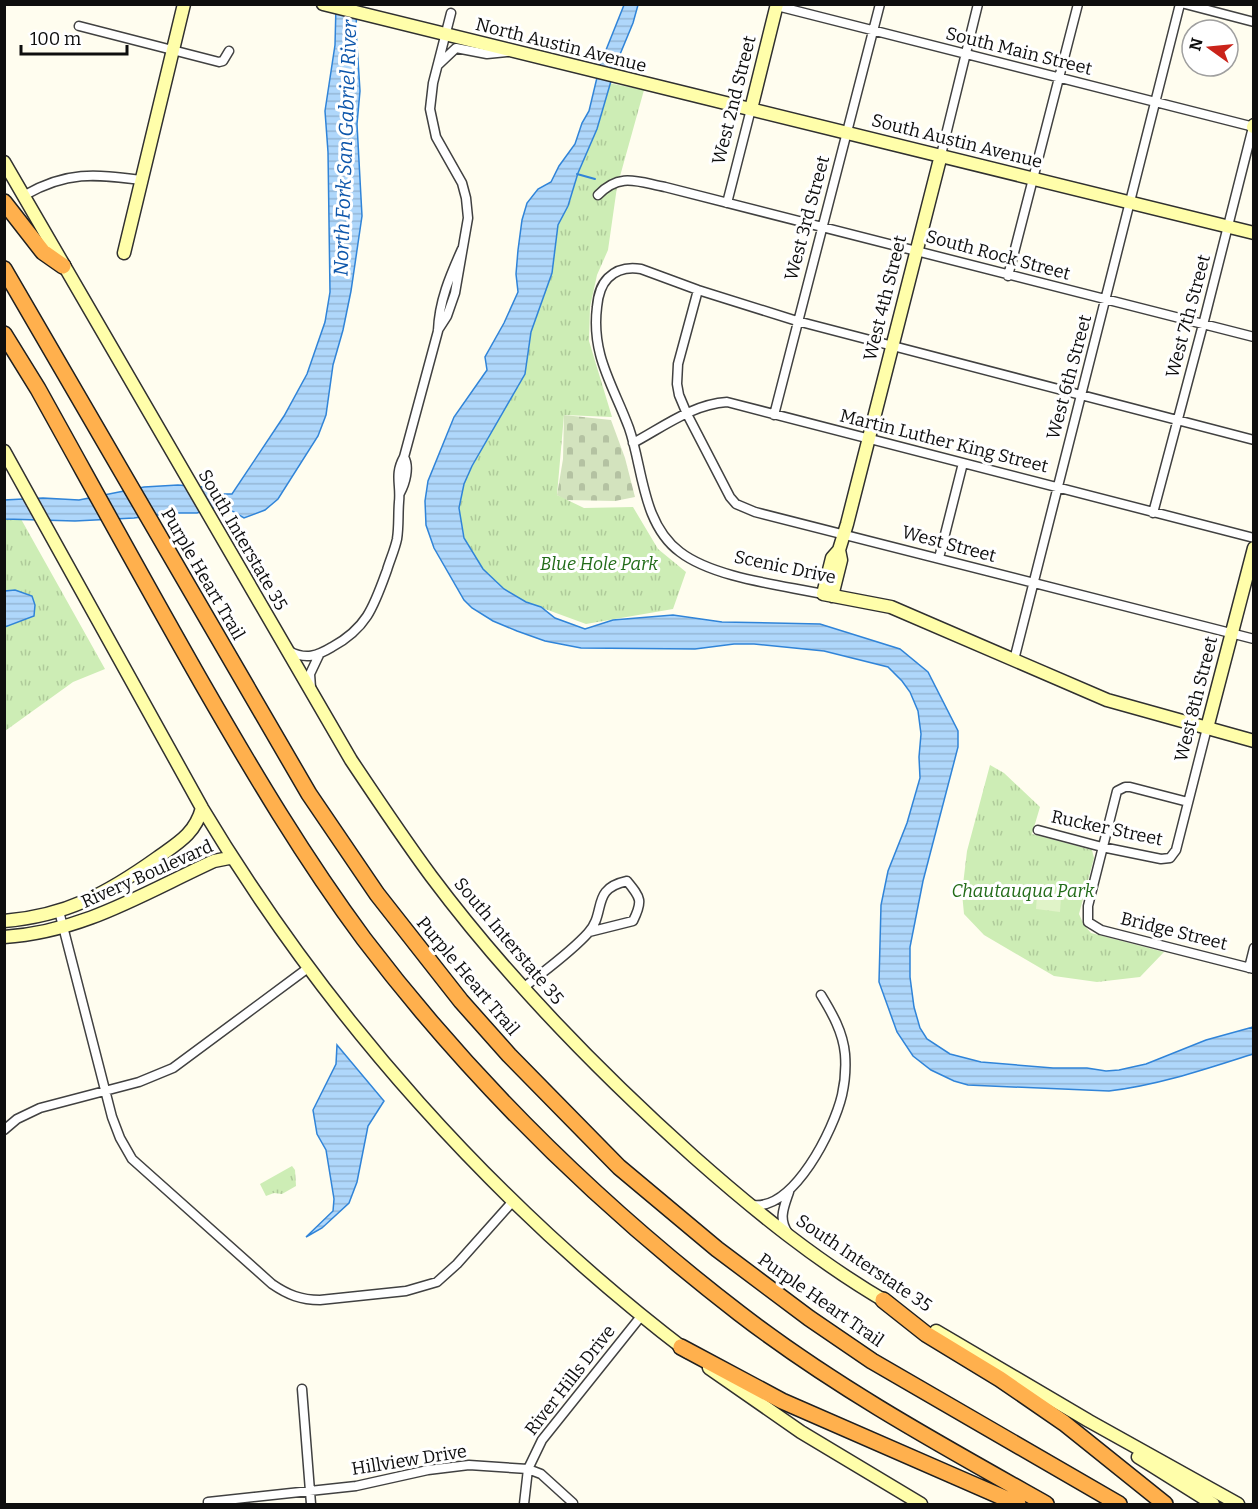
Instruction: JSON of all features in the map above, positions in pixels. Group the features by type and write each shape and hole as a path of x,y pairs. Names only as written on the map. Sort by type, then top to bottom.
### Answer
{"highway":[{"path":"4,202 43,252 63,266"},
{"name":"Purple Heart Trail","path":"4,269 309,794 377,894 454,992 509,1055 619,1167 717,1249 809,1318 969,1418 1119,1504"},
{"path":"4,334 39,389 179,644 262,786 300,846 364,938 463,1059 569,1168 620,1215 764,1331 916,1431 1046,1504"},
{"path":"883,1300 926,1334 1055,1416 1165,1504"},
{"path":"681,1347 782,1401 1018,1504"}],"main road":[{"path":"124,253 184,4"},
{"name":"North Austin Avenue","path":"323,4 651,86"},
{"name":"West 2nd Street","path":"751,109 777,5"},
{"name":"South Austin Avenue","path":"651,86 940,154 1254,233"},
{"name":"West 4th Street","path":"827,595 841,560 839,550 843,533 940,154"},
{"name":"South Interstate 35","path":"4,162 351,760 430,875 523,988 622,1092 749,1204 789,1235 883,1300 1089,1421 1238,1504"},
{"path":"4,451 202,808 233,859 308,968 385,1063 436,1121 514,1200 566,1250 642,1315 730,1384 801,1432 921,1504"},
{"name":"West 8th Street","path":"1207,728 1254,548"},
{"name":"Scenic Drive","path":"827,595 891,607 1107,700 1254,741"},
{"name":"Rivery Boulevard","path":"4,921 59,911 109,891 192,831 202,808"},
{"name":"Rivery Boulevard","path":"4,937 64,927 108,912 215,860 233,859"},
{"path":"1089,1421 1136,1456 1213,1504"}],"street":[{"name":"West 3rd Street","path":"774,414 880,4"},
{"name":"West 4th Street","path":"940,154 978,4"},
{"path":"1008,276 1078,4"},
{"name":"West 6th Street","path":"1014,660 1129,213 1129,202 1180,4"},
{"path":"1185,4 1254,22"},
{"name":"South Main Street","path":"777,5 1253,126"},
{"path":"284,647 298,656 312,657 348,638 363,623 372,609 397,539 400,493 397,485 398,471 404,457 438,331 438,312 462,249 468,218 461,181 439,145 431,122 430,95 451,14"},
{"path":"79,26 219,62 223,61 229,51"},
{"path":"437,65 456,48 487,54 512,51"},
{"name":"West 2nd Street","path":"727,203 751,109"},
{"name":"West 7th Street","path":"1153,513 1253,126"},
{"path":"25,195 58,179 80,175 141,180"},
{"name":"South Rock Street","path":"598,195 612,183 623,180 665,187 1254,337"},
{"name":"Scenic Drive","path":"827,595 702,565 678,551 660,528 647,499 633,443 605,372 595,338 596,313 601,287 616,272 633,268 797,321 1254,440"},
{"path":"687,414 679,395 677,375 698,290"},
{"name":"Martin Luther King Street","path":"633,443 696,408 727,402 1254,538"},
{"name":"West Street","path":"687,414 730,497 736,504 755,512 1254,639"},
{"path":"939,558 963,463"},
{"path":"312,694 310,674 319,655"},
{"name":"West 8th Street","path":"1170,858 1176,850 1207,728"},
{"path":"1102,847 1115,795 1121,788 1130,787 1188,802"},
{"name":"Rucker Street","path":"1038,830 1102,847 1161,859 1170,858"},
{"name":"Bridge Street","path":"1102,847 1088,906 1088,922 1101,930 1251,968"},
{"path":"523,988 589,932 610,886 627,881 640,898 640,906 633,921 589,932"},
{"path":"59,911 120,1138 132,1159 272,1284 294,1297 320,1300 406,1291 430,1286 445,1277 514,1200"},
{"path":"1251,968 1254,948"},
{"path":"4,1130 17,1119 40,1108 139,1082 173,1068 308,968"},
{"path":"749,1204 761,1206 769,1204 789,1191 814,1158 829,1132 842,1096 845,1053 840,1032 821,995"},
{"path":"789,1191 782,1214 783,1226 789,1235"},
{"name":"River Hills Drive","path":"524,1504 528,1469 542,1440 642,1315"},
{"path":"302,1389 311,1504"},
{"name":"Hillview Drive","path":"208,1502 356,1486 448,1467 469,1465 528,1469 541,1474 573,1503"}],"green space":[{"name":"Blue Hole Park","path":"603,82 644,90 617,187 608,250 597,275 590,307 589,341 612,417 564,415 557,495 584,508 633,507 658,549 686,572 673,609 586,624 526,602 504,589 483,569 464,538 459,508 464,484 472,466 525,374 531,332 554,254 558,225 568,206"},
{"path":"564,415 611,420 625,458 635,497 615,501 565,500 557,495 563,459"},
{"path":"5,517 21,519 105,669 73,682 5,731"},
{"name":"Chautauqua Park","path":"990,765 1004,773 1040,807 1032,834 1092,850 1094,858 1079,914 1091,933 1164,952 1140,977 1097,982 1054,976 984,935 964,914 962,893 967,851"},
{"path":"1037,895 1061,897 1060,912 1036,909"},
{"path":"292,1166 295,1170 296,1186 282,1194 274,1193 266,1196 260,1184"}],"water":[{"name":"North Fork San Gabriel River","path":"336,5 357,5 356,29 360,91 357,124 362,216 351,291 333,365 326,415 318,436 278,499 265,510 244,518 222,505 197,513 172,513 134,518 75,521 5,519 4,500 43,498 79,500 144,487 178,485 203,487 218,494 232,494 284,416 307,374 325,322 330,292 328,152 325,111 335,45"},
{"path":"624,5 638,5 616,64 597,129 578,173 568,206 558,225 552,273 531,332 525,374 464,484 459,508 464,538 483,569 504,589 526,602 541,607 555,618 585,629 613,620 673,615 722,622 820,624 900,649 928,672 958,731 958,747 923,881 910,947 910,977 914,1007 920,1028 927,1039 950,1054 981,1062 1106,1071 1146,1064 1206,1040 1253,1027 1253,1054 1164,1081 1109,1091 968,1085 931,1070 913,1056 897,1032 879,982 881,905 888,871 907,823 920,778 921,734 918,711 910,692 902,681 888,667 824,651 754,644 695,649 581,648 545,641 517,631 493,621 464,600 434,548 426,525 425,501 428,481 454,417 487,370 485,357 518,292 516,274 518,250 527,203 538,189 551,182 575,144 589,111 600,65"},
{"path":"15,590 32,596 35,605 34,616 5,627 5,591"},
{"path":"337,1045 384,1101 368,1126 357,1182 349,1203 322,1228 306,1237 333,1211 334,1199 326,1150 317,1134 313,1110 336,1064"}],"waterway":[{"path":"577,174 595,179"}]}
